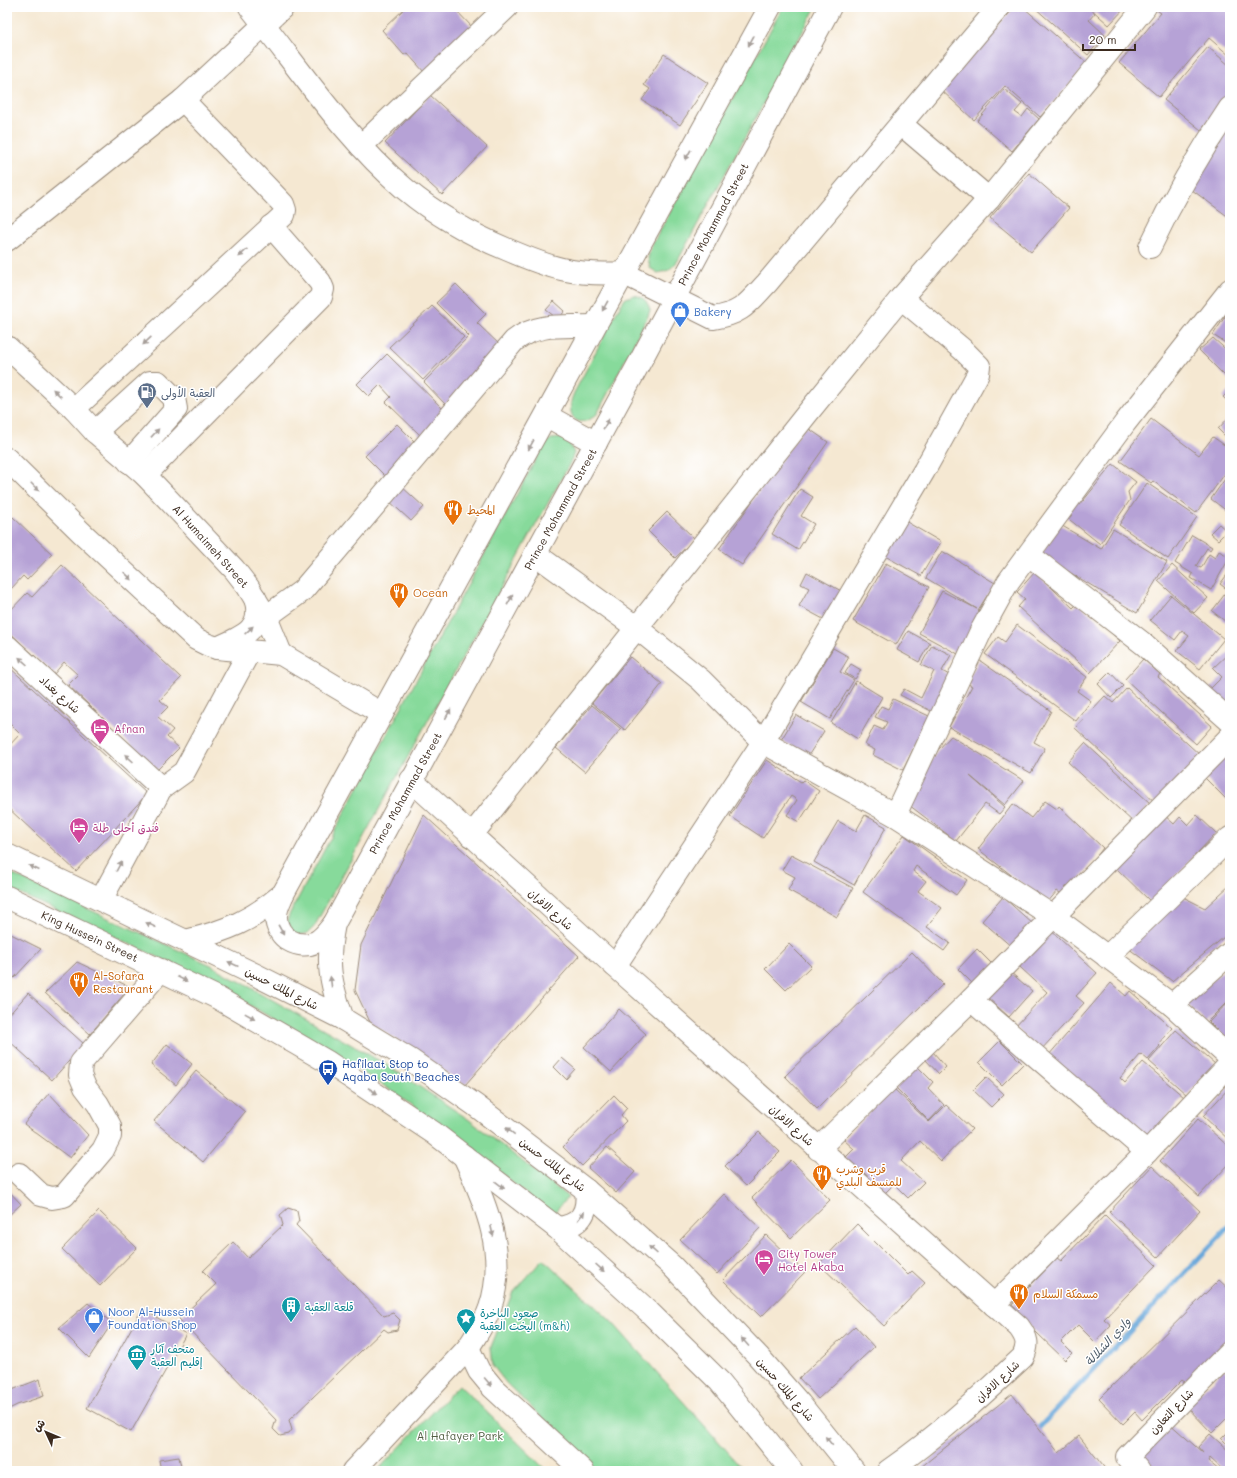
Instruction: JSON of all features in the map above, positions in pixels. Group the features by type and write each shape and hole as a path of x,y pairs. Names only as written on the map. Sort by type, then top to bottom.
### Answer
{"main road":[{"path":"250,7 361,146 405,189 441,215 483,240 540,264 574,273 623,273 713,318 730,315 742,309 767,283 998,7"},
{"path":"7,240 183,100 283,7"},
{"path":"361,146 507,7"},
{"path":"334,924 318,941 307,945 295,944 285,938 278,928 276,916 283,894 770,7"},
{"name":"Prince Mohammad Street","path":"343,1019 332,988 329,968 329,948 334,924 830,7"},
{"path":"471,836 901,298 989,199 1145,7"},
{"path":"74,408 284,215 285,210 283,204 183,100"},
{"path":"1150,247 1170,205 1207,142 1230,108"},
{"path":"901,124 989,199"},
{"path":"137,468 321,297 323,289 320,282 271,226"},
{"path":"895,815 981,631 1008,582 1029,556 1125,423 1230,290"},
{"path":"615,966 763,742 924,471 978,374 979,366 962,349 901,298"},
{"path":"266,617 302,591 514,341 523,334 540,328 594,326"},
{"name":"Al Humaimeh Street","path":"7,347 74,408 95,432 137,468 234,569 254,596 266,617 280,654"},
{"path":"95,432 147,384 152,381 158,382 174,398 176,409 137,468"},
{"path":"546,416 596,442"},
{"path":"7,459 196,639 208,646 217,648 280,654 382,714"},
{"path":"535,554 636,628 701,680 763,742 895,815 1054,917 1172,1005 1230,1058"},
{"path":"1029,556 1145,645 1230,721"},
{"path":"217,648 249,631 255,624 258,615 254,596"},
{"name":"شارع بغداد","path":"7,646 154,780 159,790"},
{"path":"100,900 159,790 184,772 249,652"},
{"path":"818,1149 1054,917 1230,737"},
{"name":"شارع الافران","path":"411,780 818,1149 1019,1327 1026,1337 1028,1346 1023,1357 969,1407 914,1453 888,1471"},
{"path":"1108,957 1230,838"},
{"path":"7,855 186,941 217,933 246,920 267,907 283,894"},
{"name":"King Hussein Street","path":"7,897 216,997 352,1077 434,1133 464,1156"},
{"name":"شارع الملك حسين","path":"186,941 343,1019 412,1061 475,1105 586,1190 672,1266 725,1320 800,1404 854,1471"},
{"path":"1172,1005 1230,953"},
{"path":"19,1174 41,1195 52,1198 64,1196 103,1150 110,1136 110,1126 98,1104 85,1086 80,1075 81,1063 161,970"},
{"path":"971,1000 1147,1152"},
{"path":"994,1305 1147,1152 1230,1064"},
{"path":"464,1156 556,1228 647,1310 720,1382 792,1471"},
{"path":"353,1471 468,1348 482,1326 489,1310 495,1289 496,1260 493,1234 488,1210 464,1156"},
{"path":"556,1228 567,1227 584,1214 588,1203 586,1190"},
{"path":"468,1348 479,1371 493,1388 583,1471"},
{"name":"شارع التعاون","path":"1139,1471 1127,1457 1230,1352"}],"green space":[{"path":"783,7 816,7 677,262 669,270 658,273 650,268 648,258 651,247"},
{"path":"634,295 643,298 646,302 650,310 648,316 597,414 590,419 578,421 574,418 571,408 571,401 574,393 621,304 626,298"},
{"path":"562,438 569,443 574,453 570,463 314,927 308,933 295,936 287,922 289,915 542,448 551,439"},
{"path":"7,872 211,965 387,1065 468,1119 568,1197 552,1215 455,1136 383,1085 204,978 7,888"},
{"path":"543,1259 611,1321 745,1471 598,1471 507,1384 493,1366 491,1347 512,1294"},
{"name":"Al Hafayer Park","path":"459,1385 547,1471 377,1471"}],"building":[{"path":"406,7 453,7 474,29 425,73 407,53 404,55 382,30"},
{"path":"1015,7 1023,7 1088,64 1040,117 1005,86 974,120 941,90"},
{"path":"1034,7 1088,7 1095,13 1089,20 1105,35 1088,55"},
{"path":"1089,7 1126,7 1109,25"},
{"path":"1157,7 1230,7 1230,56 1209,38 1159,97 1119,63 1161,13 1155,9"},
{"path":"1208,47 1230,66 1230,94 1201,130 1164,100"},
{"path":"664,54 708,83 680,125 642,100 650,89 644,85"},
{"path":"1004,89 1022,104 1015,112 1022,117 1028,109 1039,119 1012,151 977,121"},
{"path":"430,95 487,147 442,195 385,143"},
{"path":"1230,120 1230,218 1188,187 1221,143 1216,139"},
{"path":"1029,173 1069,208 1031,252 990,218"},
{"path":"456,284 486,314 477,323 502,347 445,404 424,382 469,336 436,303"},
{"path":"554,301 565,311 558,319 546,310"},
{"path":"432,306 464,337 423,380 389,347"},
{"path":"1230,309 1230,346 1213,335"},
{"path":"1213,338 1230,353 1230,381 1199,350"},
{"path":"387,354 446,412 421,436 386,402 391,397 380,385 369,396 357,384"},
{"path":"1230,390 1230,404 1223,397"},
{"path":"1230,416 1230,441 1218,429"},
{"path":"1151,419 1199,455 1213,437 1230,449 1230,467 1196,513 1153,481 1151,483 1120,461"},
{"path":"397,424 417,444 385,476 365,456"},
{"path":"805,426 828,442 742,565 719,549"},
{"path":"1113,464 1136,482 1128,492 1130,500 1100,544 1065,516 1079,498 1083,501"},
{"path":"1227,476 1230,478 1230,510 1228,512 1211,499"},
{"path":"1147,483 1197,517 1168,559 1119,525"},
{"path":"401,486 424,507 411,521 388,500"},
{"path":"800,489 813,497 801,516 814,524 798,550 772,534"},
{"path":"667,512 695,539 675,558 648,531"},
{"path":"13,517 52,554 27,580 23,576 10,590 7,588 7,524"},
{"path":"905,521 941,542 921,576 885,556"},
{"path":"1059,524 1101,549 1113,529 1167,562 1137,613 1041,555"},
{"path":"1219,524 1227,531 1218,540 1210,533"},
{"path":"1192,535 1212,547 1210,550 1207,548 1196,566 1201,568 1209,554 1215,558 1219,551 1230,557 1211,590 1191,578 1193,574 1175,563"},
{"path":"942,551 995,583 978,610 981,612 958,654 919,633 942,591 977,609 926,578"},
{"path":"886,563 929,587 896,645 853,621"},
{"path":"62,565 181,678 160,700 168,707 158,717 173,730 167,737 179,748 157,770 68,685 78,675 64,662 54,674 7,630 7,614 27,593 32,597"},
{"path":"1172,565 1208,598 1194,613 1158,581"},
{"path":"1230,571 1230,625 1212,611 1228,590 1220,584"},
{"path":"807,572 843,592 827,621 799,606 809,588 801,584"},
{"path":"1035,572 1073,608 1078,603 1120,641 1090,673 1018,607 1025,599 1017,592"},
{"path":"1171,595 1224,639 1200,669 1177,651 1189,636 1182,631 1175,640 1150,620"},
{"path":"1017,625 1087,677 1077,691 1091,701 1076,721 985,654 998,637 1005,642"},
{"path":"908,631 930,643 919,662 897,650"},
{"path":"932,645 951,655 942,671 951,676 933,712 900,695 904,689 921,698 934,671 921,665"},
{"path":"833,648 849,657 840,672 854,680 830,719 801,702"},
{"path":"1230,652 1230,711 1210,689 1222,677 1213,668"},
{"path":"630,657 662,684 625,730 592,703"},
{"path":"1143,659 1160,674 1158,677 1212,726 1196,744 1125,679"},
{"path":"979,660 1051,711 1034,742 1045,748 1031,773 949,727 972,686 966,683"},
{"path":"851,664 861,670 855,679 845,673"},
{"path":"7,665 147,794 76,871 7,807 7,748 20,734 7,721"},
{"path":"1110,672 1123,686 1111,698 1098,684"},
{"path":"856,681 882,697 858,739 831,723"},
{"path":"1127,688 1201,756 1157,804 1075,728 1105,696 1113,703"},
{"path":"893,699 929,716 903,770 873,755 875,750 865,745 874,726 883,730 887,722 875,717 881,706 888,709"},
{"path":"592,705 621,729 585,772 556,748"},
{"path":"796,715 824,731 808,756 781,740"},
{"path":"951,736 1024,781 1005,805 970,776 1005,807 999,814 985,804 956,841 905,802 938,750"},
{"path":"1085,743 1151,804 1134,823 1068,762"},
{"path":"1230,747 1230,803 1203,776"},
{"path":"767,760 801,782 803,780 819,791 799,822 787,815 797,800 791,796 763,838 730,816"},
{"path":"1045,801 1057,809 1059,806 1103,848 1066,897 1057,891 1047,903 978,849 1013,804 1031,818"},
{"path":"1163,814 1174,824 1180,817 1188,825 1197,815 1216,833 1151,902 1114,866"},
{"path":"424,815 579,956 465,1085 370,1022 355,990 361,945"},
{"path":"865,815 886,827 854,885 814,862 838,821 856,831"},
{"path":"904,835 967,880 956,895 916,866 913,871 926,881 918,891 942,908 927,927 950,943 944,951 863,892"},
{"path":"791,855 853,888 837,917 788,890 795,877 782,870"},
{"path":"1230,885 1230,932 1172,981 1128,948 1183,897 1205,908"},
{"path":"1003,897 1034,925 1013,948 982,921"},
{"path":"1047,927 1097,973 1076,996 1084,1003 1040,1051 1015,1027 1047,992 1008,956"},
{"path":"7,932 41,949 14,978 7,975"},
{"path":"789,944 811,966 786,990 765,969"},
{"path":"977,949 994,966 974,985 958,969"},
{"path":"912,952 943,984 817,1109 785,1076"},
{"path":"77,962 130,987 90,1034 45,993"},
{"path":"1230,965 1230,999 1206,1023 1186,1003"},
{"path":"1010,972 1032,991 1009,1017 987,997"},
{"path":"1111,983 1126,996 1130,991 1172,1028 1158,1044 1160,1046 1148,1060 1141,1054 1120,1078 1125,1083 1143,1062 1184,1097 1146,1141 1048,1056"},
{"path":"28,993 84,1044 52,1080 7,1039 7,1017"},
{"path":"1230,1000 1230,1043 1209,1022"},
{"path":"619,1009 646,1034 611,1072 584,1047"},
{"path":"1176,1030 1215,1064 1187,1095 1149,1061"},
{"path":"1000,1041 1023,1064 1002,1085 979,1062"},
{"path":"167,1044 192,1064 176,1085 151,1065"},
{"path":"933,1052 946,1067 939,1074 925,1059"},
{"path":"562,1058 575,1069 566,1079 554,1067"},
{"path":"917,1066 933,1082 928,1088 944,1105 929,1121 896,1088"},
{"path":"196,1071 245,1112 203,1162 154,1121"},
{"path":"986,1077 1004,1094 991,1107 973,1090"},
{"path":"1230,1087 1230,1139 1229,1140 1203,1116"},
{"path":"893,1088 929,1122 946,1105 972,1129 941,1161 920,1141 901,1161 924,1182 908,1198 894,1184 883,1195 844,1159 854,1149 844,1140"},
{"path":"49,1093 88,1135 70,1158 24,1124"},
{"path":"614,1095 627,1108 621,1115 626,1121 582,1166 563,1147"},
{"path":"1198,1119 1230,1148 1230,1163 1199,1196 1160,1161"},
{"path":"759,1132 780,1152 746,1186 725,1166"},
{"path":"607,1147 635,1172 616,1193 588,1168"},
{"path":"791,1160 830,1200 791,1238 752,1198"},
{"path":"1152,1166 1200,1211 1158,1257 1109,1212"},
{"path":"7,1189 21,1204 7,1217"},
{"path":"724,1194 760,1228 717,1274 680,1240"},
{"name":"قلعة العقبة","path":"288,1208 297,1211 299,1221 296,1225 384,1316 393,1313 400,1320 397,1330 388,1332 384,1329 289,1420 292,1430 289,1434 280,1436 273,1429 276,1420 179,1319 216,1284 203,1271 233,1242 248,1258 283,1225 280,1215"},
{"path":"99,1211 137,1248 100,1286 62,1249"},
{"path":"1105,1215 1156,1265 1104,1319 1111,1325 1095,1342 1078,1325 1061,1342 1072,1353 1065,1360 1010,1307 1057,1258 1061,1261"},
{"path":"857,1224 908,1275 912,1271 925,1283 884,1326 819,1264"},
{"name":"City Tower Hotel Akaba","path":"766,1235 805,1272 761,1317 723,1280"},
{"path":"1219,1280 1230,1290 1230,1343 1186,1383 1182,1380 1142,1420 1135,1412 1123,1424 1099,1399"},
{"path":"88,1303 112,1323 89,1358 59,1328"},
{"name":"متحف آثار إقليم العقبة","path":"142,1309 186,1334 131,1432 87,1408"},
{"path":"855,1326 874,1347 818,1399 799,1378"},
{"path":"1225,1369 1230,1374 1230,1415 1212,1433 1186,1406"},
{"path":"40,1379 44,1396 7,1410 7,1392"},
{"path":"1012,1394 1059,1453 1079,1436 1107,1471 916,1471"},
{"path":"1168,1422 1203,1453 1198,1447 1210,1434 1230,1452 1230,1471 1224,1471 1210,1458 1208,1461 1220,1471 1150,1471 1137,1459"},
{"path":"1230,1430 1230,1448 1221,1439"},
{"path":"179,1457 182,1471 161,1471 159,1460"}],"waterway":[{"name":"وادي الشلالة","path":"1035,1432 1230,1225"}],"place":[{"name":"Bakery","path":"680,328"},
{"name":"العقبة الأولى","path":"147,409"},
{"name":"المحيط","path":"453,526"},
{"name":"Ocean","path":"399,609"},
{"name":"Afnan","path":"100,745"},
{"name":"فندق أحلى طلة","path":"79,844"},
{"name":"Al-Sofara Restaurant","path":"79,998"},
{"name":"Hafilaat Stop to Aqaba South Beaches","path":"328,1086"},
{"name":"قرب وشرب للمنسف البلدي","path":"822,1191"},
{"name":"City Tower Hotel Akaba","path":"764,1276"},
{"name":"مسمكة السلام","path":"1019,1310"},
{"name":"قلعة العقبة","path":"291,1323"},
{"name":"Noor Al-Hussein Foundation Shop","path":"94,1334"},
{"name":"صعود الباخرة اليخت العقبة (m&h)","path":"466,1335"},
{"name":"متحف آثار إقليم العقبة","path":"137,1371"}]}
